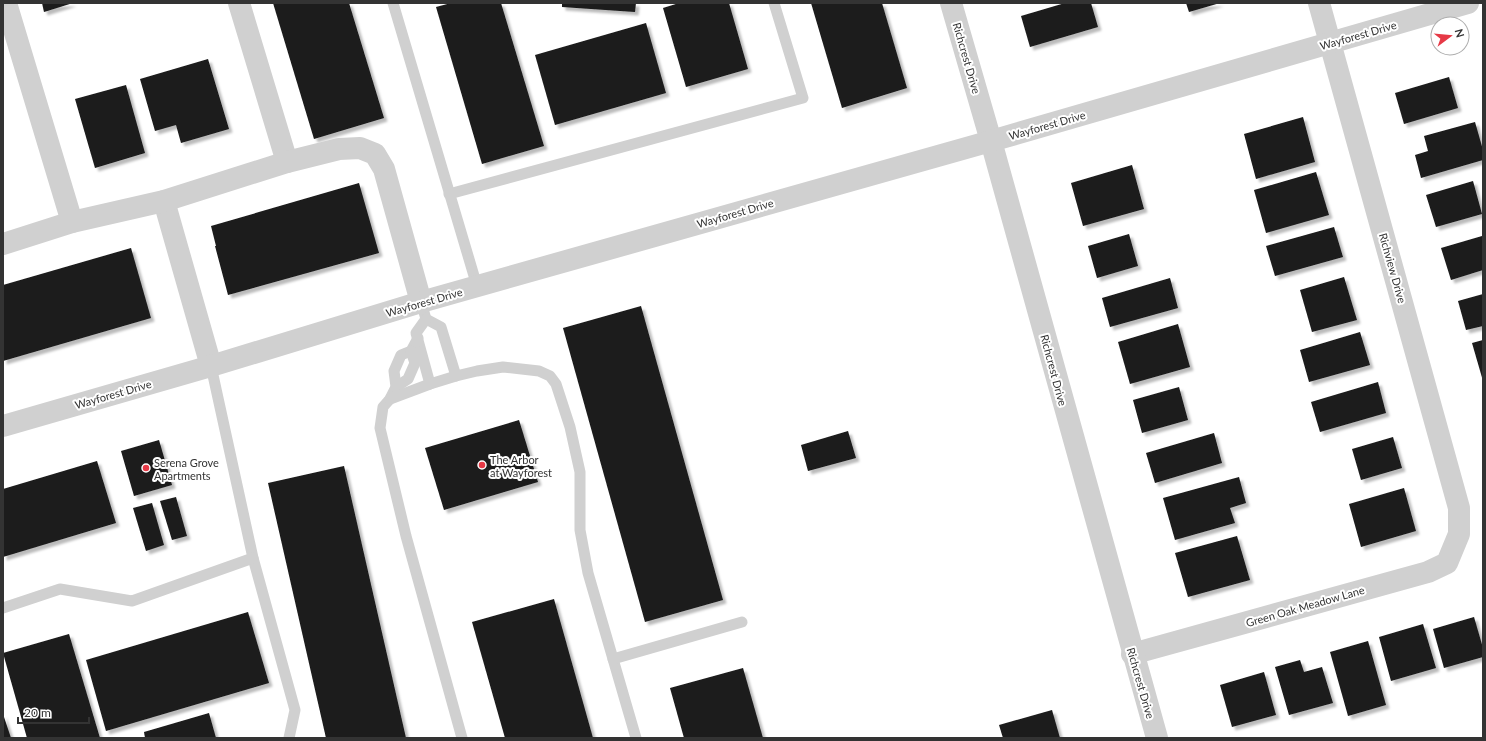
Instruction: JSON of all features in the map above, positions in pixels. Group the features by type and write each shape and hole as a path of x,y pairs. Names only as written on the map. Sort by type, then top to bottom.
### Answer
{"street":[{"path":"6,3 72,222"},
{"path":"239,3 287,162"},
{"name":"Richcrest Drive","path":"951,3 991,141 1132,654 1157,738"},
{"name":"Richview Drive","path":"1319,3 1459,508 1459,534"},
{"name":"Wayforest Drive","path":"3,426 211,366 424,311 477,286 991,141 1468,3"},
{"path":"3,244 72,222 164,201 287,162 339,149 360,148 375,154 384,168 424,311"},
{"path":"164,201 211,366"},
{"name":"Green Oak Meadow Lane","path":"1132,654 1428,572 1447,563 1459,534"}],"lane":[{"path":"393,3 477,286"},
{"path":"449,194 803,98 774,3"},
{"path":"430,384 416,333 424,311 441,327 456,376"},
{"path":"396,387 394,371 401,355 411,351 418,338"},
{"path":"411,351 415,363 408,379 396,387 390,399 383,407 380,428 406,536 462,738"},
{"path":"211,366 253,558 295,710 289,738"},
{"path":"390,399 456,376 503,367 539,371 550,376 556,384 572,434 580,472 580,530 588,573 636,738"},
{"path":"3,608 60,589 132,600 253,558"},
{"path":"613,659 742,622"}],"building":[{"path":"42,3 73,3 44,12"},
{"path":"273,3 349,3 384,118 314,139"},
{"path":"451,3 501,3 544,146 482,164 436,7"},
{"path":"562,3 636,3 635,12 562,7"},
{"path":"679,3 729,3 748,69 686,87 663,8"},
{"path":"811,3 882,3 907,88 842,108"},
{"path":"1065,3 1091,3 1098,27 1030,47 1021,16"},
{"path":"1186,3 1220,3 1189,12"},
{"path":"646,23 666,93 555,125 535,55"},
{"path":"208,59 229,129 181,143 176,125 155,131 140,79"},
{"path":"1449,77 1458,108 1404,124 1395,93"},
{"path":"126,85 145,153 95,168 75,99"},
{"path":"1303,117 1315,162 1256,179 1244,134"},
{"path":"1475,122 1483,150 1483,160 1421,178 1415,155 1428,151 1424,136"},
{"path":"1132,165 1144,209 1083,226 1071,183"},
{"path":"1316,172 1329,215 1266,233 1254,190"},
{"path":"1473,181 1482,214 1436,227 1426,195"},
{"path":"359,183 379,253 228,295 211,226"},
{"path":"1334,227 1343,257 1275,276 1266,246"},
{"path":"1129,234 1138,266 1097,278 1088,246"},
{"path":"1482,236 1483,270 1451,280 1441,248"},
{"path":"131,248 151,318 3,361 3,285"},
{"path":"1344,277 1357,320 1312,332 1300,290"},
{"path":"1170,278 1178,308 1110,327 1102,298"},
{"path":"1483,294 1483,326 1466,330 1458,301"},
{"path":"641,306 723,600 645,622 563,328"},
{"path":"1178,324 1190,367 1130,384 1118,342"},
{"path":"1360,332 1370,365 1309,382 1300,350"},
{"path":"1483,340 1483,381 1472,343"},
{"path":"1378,382 1386,413 1320,432 1311,402"},
{"path":"1179,387 1188,420 1142,433 1133,400"},
{"name":"The Arbor at Wayforest","path":"519,420 538,482 444,510 425,448"},
{"path":"848,431 856,458 808,471 801,445"},
{"path":"1214,433 1222,463 1155,483 1146,453"},
{"path":"1393,437 1402,468 1361,480 1352,449"},
{"name":"Serena Grove Apartments","path":"159,440 172,485 134,496 121,451"},
{"path":"97,461 116,523 3,557 3,489"},
{"path":"344,466 406,738 326,738 268,483"},
{"path":"1239,477 1246,503 1230,508 1235,523 1175,540 1163,498"},
{"path":"1404,488 1416,531 1361,547 1349,504"},
{"path":"176,497 187,536 172,540 160,501"},
{"path":"152,503 164,545 146,551 133,508"},
{"path":"1237,536 1250,580 1188,597 1175,553"},
{"path":"554,599 593,738 505,738 472,622"},
{"path":"248,612 269,683 106,731 86,660"},
{"path":"1474,617 1483,648 1483,657 1444,668 1433,629"},
{"path":"1423,624 1436,668 1391,681 1379,637"},
{"path":"69,634 100,738 27,738 3,653"},
{"path":"1368,641 1386,705 1348,716 1330,652"},
{"path":"1300,660 1304,672 1322,667 1333,703 1289,715 1275,667"},
{"path":"743,668 763,738 684,738 670,688"},
{"path":"1264,672 1276,715 1232,727 1220,685"},
{"path":"1052,710 1060,738 1003,738 999,725"},
{"path":"209,713 216,738 145,738 144,732"},
{"path":"3,714 11,738 3,738"}],"place":[{"name":"The Arbor at Wayforest","path":"482,465"},
{"name":"Serena Grove Apartments","path":"146,468"}]}
